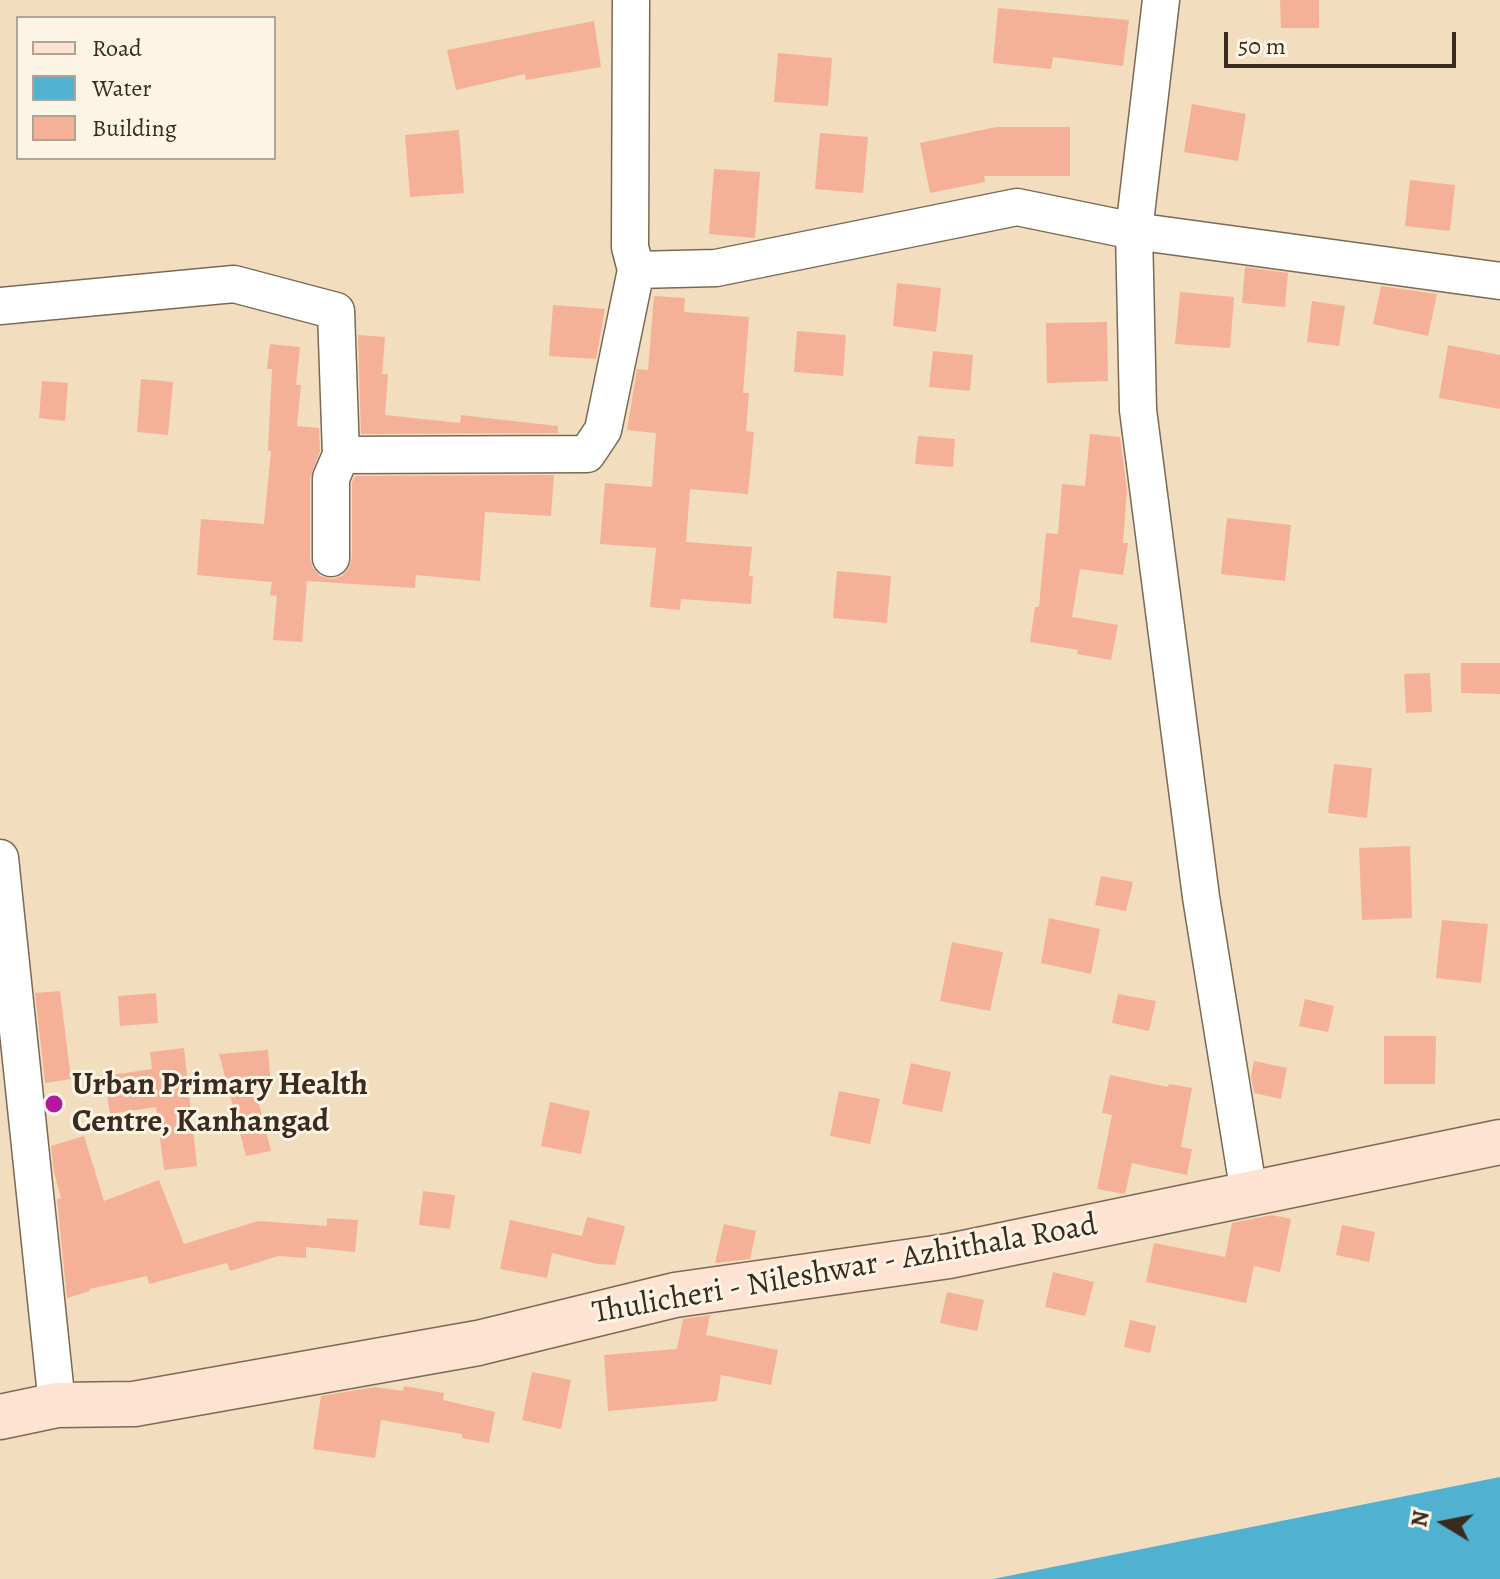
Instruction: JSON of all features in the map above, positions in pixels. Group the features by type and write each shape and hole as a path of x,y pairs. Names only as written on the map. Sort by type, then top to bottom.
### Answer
{"main road":[{"name":"Thulicheri - Nileshwar - Azhithala Road","path":"0,1417 57,1405 134,1404 478,1343 675,1295 949,1256 1500,1142"}],"street":[{"path":"341,455 587,454 603,430 636,270 630,247 631,0"},
{"path":"1161,0 1134,231 1138,410 1201,897 1249,1194"},
{"path":"636,270 716,268 1017,207 1134,231 1500,281"},
{"path":"0,306 234,284 336,311 341,455 331,478 331,558"},
{"path":"0,858 57,1405"}],"water":[{"path":"1500,1477 1500,1579 993,1579"}],"building":[{"path":"1280,0 1319,0 1319,28 1281,28"},
{"path":"998,8 1129,20 1123,66 1053,57 1051,69 993,63"},
{"path":"594,21 601,67 526,80 525,74 456,90 447,50"},
{"path":"778,53 832,58 828,106 774,102"},
{"path":"1192,104 1246,114 1238,161 1184,152"},
{"path":"996,127 1070,127 1070,176 984,176 985,182 930,193 920,143"},
{"path":"459,130 464,193 410,197 405,135"},
{"path":"820,133 868,137 863,193 815,189"},
{"path":"714,169 760,172 755,238 709,234"},
{"path":"1410,180 1455,185 1450,231 1405,226"},
{"path":"1245,267 1288,273 1285,307 1242,303"},
{"path":"897,283 941,288 936,332 893,326"},
{"path":"1381,286 1437,294 1428,336 1373,324"},
{"path":"1180,292 1234,297 1230,348 1175,344"},
{"path":"654,296 685,298 684,312 749,317 743,393 749,393 746,431 754,432 748,494 690,489 686,542 752,547 749,576 753,576 751,604 681,599 680,610 650,607 656,548 600,544 605,483 652,487 656,433 627,430 637,369 648,370"},
{"path":"1312,301 1345,306 1339,346 1307,342"},
{"path":"553,305 605,309 596,359 549,356"},
{"path":"1107,322 1108,381 1047,383 1046,323"},
{"path":"797,331 846,335 843,376 794,372"},
{"path":"358,335 385,337 382,374 388,374 385,415 460,423 461,415 558,426 558,433 361,434"},
{"path":"270,344 300,347 296,385 301,385 297,426 319,428 320,451 310,478 310,558 320,576 332,579 342,576 349,568 352,558 352,482 355,476 554,475 551,516 485,512 480,581 416,575 415,588 307,581 302,642 273,640 277,596 270,595 272,582 197,575 201,519 264,524 271,451 268,451 272,369 267,369"},
{"path":"1448,345 1500,355 1500,409 1439,398"},
{"path":"933,351 973,355 970,391 929,387"},
{"path":"141,379 173,382 168,435 137,432"},
{"path":"42,381 68,383 65,421 39,418"},
{"path":"1090,434 1120,437 1127,490 1123,543 1128,543 1123,575 1080,569 1072,617 1118,625 1111,660 1077,654 1078,650 1030,642 1035,607 1039,607 1046,533 1058,534 1062,484 1085,486"},
{"path":"918,436 955,439 953,467 915,464"},
{"path":"1227,518 1291,525 1285,581 1221,574"},
{"path":"837,571 891,576 887,623 833,618"},
{"path":"1461,663 1500,663 1500,694 1461,693"},
{"path":"1430,673 1432,712 1406,713 1404,674"},
{"path":"1334,764 1372,768 1367,818 1328,813"},
{"path":"1410,846 1412,918 1362,920 1359,848"},
{"path":"1101,876 1133,882 1126,911 1095,905"},
{"path":"1049,918 1100,929 1091,974 1041,963"},
{"path":"1442,920 1488,924 1481,983 1436,978"},
{"path":"952,942 1003,952 990,1011 940,1001"},
{"path":"60,991 71,1079 45,1083 35,993"},
{"path":"156,993 158,1023 120,1026 118,996"},
{"path":"1118,994 1156,1001 1149,1031 1112,1023"},
{"path":"1305,999 1334,1006 1328,1032 1299,1026"},
{"path":"1384,1036 1436,1036 1435,1084 1384,1084"},
{"path":"184,1048 197,1166 164,1170 156,1107 110,1114 104,1076 152,1069 150,1052"},
{"path":"268,1050 271,1087 255,1088 271,1151 246,1156 219,1054"},
{"path":"1254,1061 1287,1068 1281,1099 1254,1093 1251,1076"},
{"path":"911,1063 951,1072 942,1112 902,1104"},
{"path":"1110,1075 1168,1087 1169,1084 1192,1088 1181,1147 1192,1149 1187,1175 1132,1163 1125,1194 1097,1189 1112,1115 1102,1113"},
{"path":"839,1091 880,1099 870,1144 830,1136"},
{"path":"550,1102 590,1111 581,1154 541,1146"},
{"path":"84,1136 104,1201 159,1180 184,1244 258,1221 327,1226 327,1218 358,1220 355,1252 306,1247 306,1258 279,1256 230,1271 227,1263 149,1284 147,1276 90,1289 67,1298 57,1199 61,1198 51,1146"},
{"path":"423,1191 455,1195 450,1229 419,1225"},
{"path":"1272,1215 1291,1219 1280,1272 1254,1266 1246,1303 1146,1282 1154,1243 1225,1257 1232,1223"},
{"path":"587,1217 625,1226 615,1265 552,1253 547,1278 500,1269 510,1220 582,1236"},
{"path":"724,1224 756,1231 750,1259 715,1263"},
{"path":"1342,1225 1375,1232 1369,1262 1336,1255"},
{"path":"1053,1272 1094,1282 1085,1316 1045,1307"},
{"path":"947,1292 984,1300 977,1331 940,1323"},
{"path":"710,1315 706,1335 778,1350 771,1385 721,1375 717,1401 608,1411 604,1355 677,1349 683,1319"},
{"path":"1130,1320 1156,1326 1150,1353 1124,1347"},
{"path":"532,1372 571,1380 561,1429 522,1420"},
{"path":"404,1386 444,1393 443,1400 495,1412 489,1443 462,1438 462,1434 381,1420 375,1458 313,1449 321,1396 375,1387 403,1391"}],"place":[{"name":"Urban Primary Health Centre, Kanhangad","path":"54,1104"}]}
